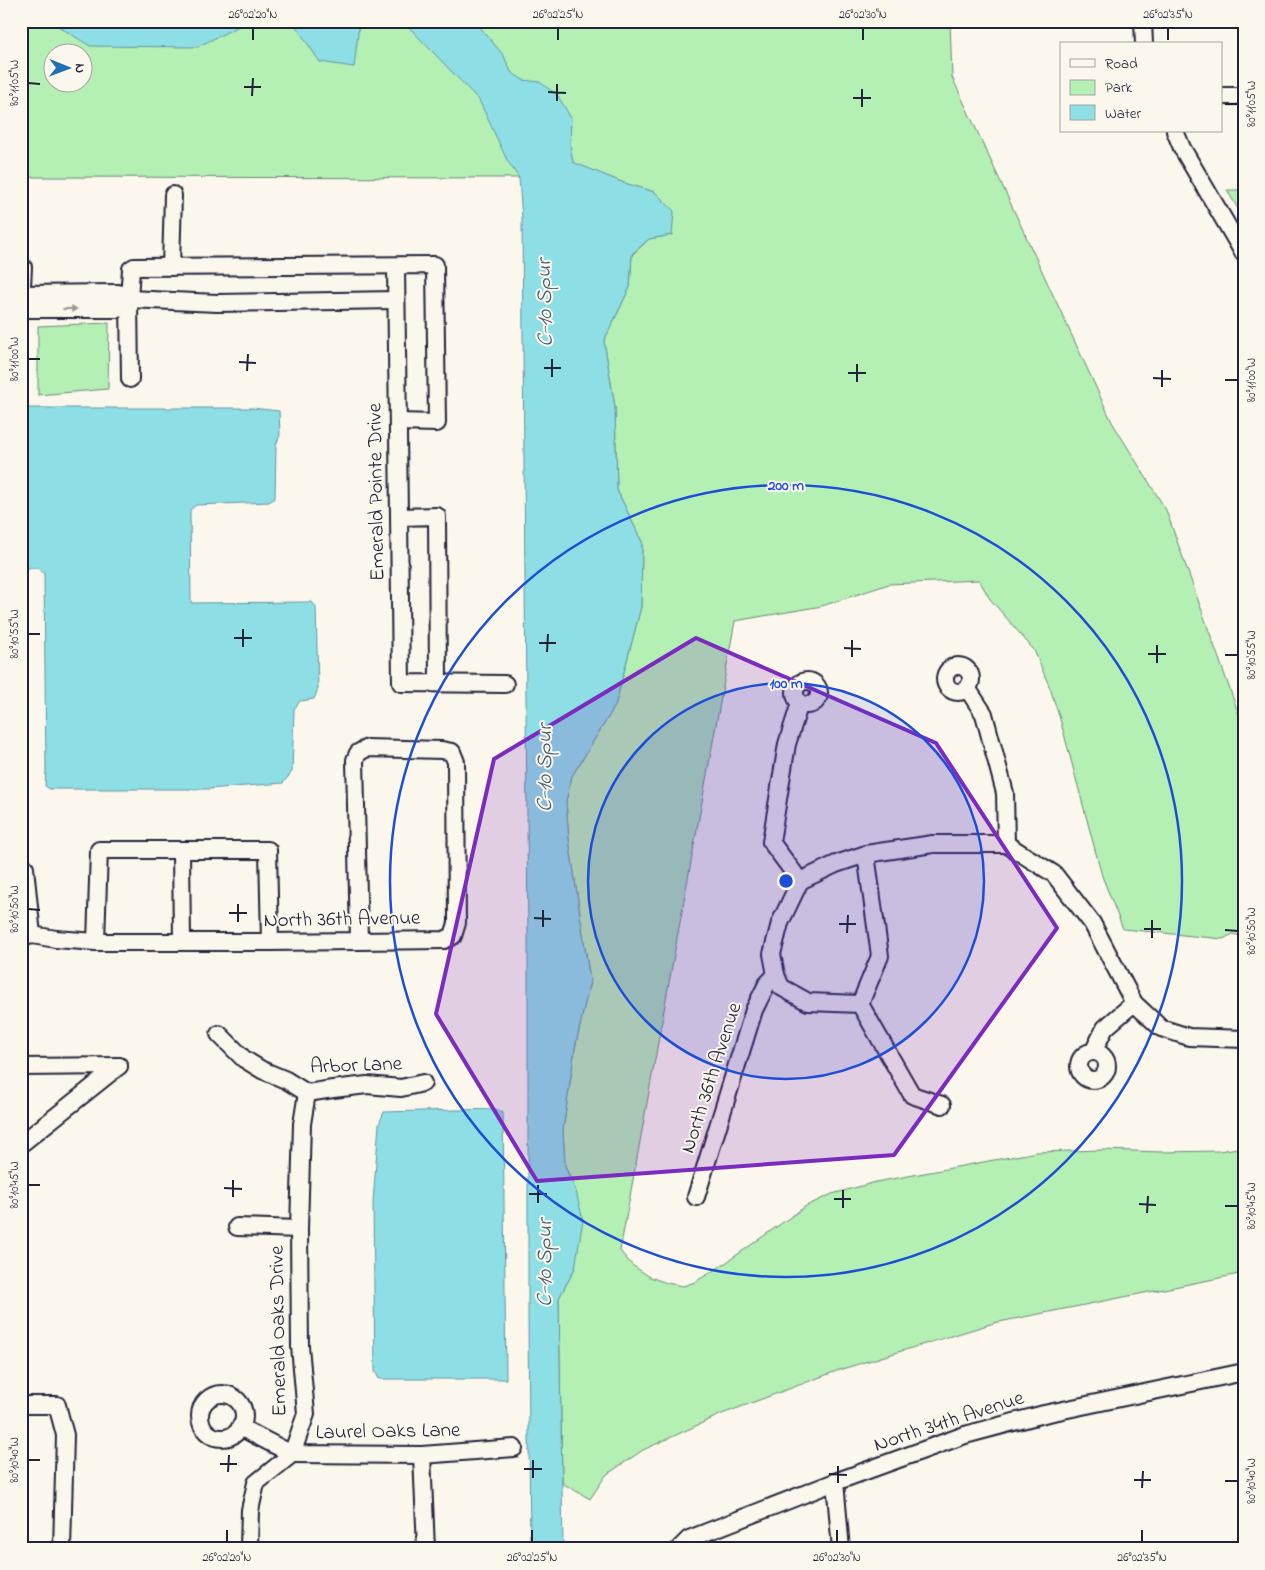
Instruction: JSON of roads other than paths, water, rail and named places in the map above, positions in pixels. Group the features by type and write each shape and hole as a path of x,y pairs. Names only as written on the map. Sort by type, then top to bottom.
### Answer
{"street":[{"path":"1143,21 1144,42"},
{"path":"1175,132 1182,148 1244,254"},
{"path":"171,267 173,194"},
{"path":"21,265 23,267 21,301 118,293 129,299 217,303 396,300"},
{"path":"130,379 129,299 131,269 134,267 435,265 437,423 398,422"},
{"name":"Emerald Pointe Drive","path":"396,266 401,683 438,683"},
{"path":"399,516 437,516 438,683 505,684"},
{"path":"967,688 984,714 1005,793 1006,844"},
{"path":"800,703 787,744 771,842 800,881"},
{"name":"North 36th Avenue","path":"27,936 96,942 444,940 453,936 457,923 456,762 452,752 442,750 367,748 358,753 355,760 359,940"},
{"path":"860,1004 808,1002 781,987 776,975 772,954 780,923 800,881 836,864 866,854 933,844 1006,844 1054,874 1092,923 1134,1003 1161,1028 1189,1036 1244,1039"},
{"path":"96,942 99,850 268,850 270,942"},
{"path":"181,850 182,942"},
{"path":"860,1004 880,956 866,854"},
{"path":"21,863 25,868 27,936"},
{"name":"North 36th Avenue","path":"696,1198 754,1010 768,984 776,975"},
{"path":"1093,1052 1105,1028 1134,1003"},
{"path":"860,1004 912,1095 942,1105"},
{"name":"Arbor Lane","path":"219,1034 244,1060 286,1080 307,1093 367,1085 401,1088 423,1083"},
{"path":"21,1067 119,1066 21,1144"},
{"name":"Emerald Oaks Drive","path":"292,1454 306,1414 300,1346 298,1229 302,1124 307,1093"},
{"path":"237,1227 298,1229"},
{"name":"North 34th Avenue","path":"679,1549 689,1539 835,1482 965,1435 1044,1414 1244,1372"},
{"path":"21,1405 57,1405 65,1435 62,1549"},
{"name":"Laurel Oaks Lane","path":"240,1427 292,1454 422,1455 514,1448"},
{"path":"249,1549 250,1510 256,1483 292,1454"},
{"path":"422,1455 426,1549"},
{"path":"835,1482 841,1549"}],"water":[{"path":"50,21 249,21 197,47 92,46 92,42 84,42"},
{"path":"277,21 353,21 359,26 354,67 320,62 295,25"},
{"name":"C-10 Spur","path":"403,21 475,21 504,56 511,72 523,80 540,82 558,96 571,118 570,144 573,162 624,183 655,192 674,211 672,235 649,239 632,254 630,287 604,341 615,407 617,490 642,542 641,607 615,706 572,776 566,801 569,840 590,981 575,1048 563,1130 565,1166 576,1192 583,1220 575,1268 559,1298 563,1549 530,1549 528,938 522,219 519,178 507,160 479,100"},
{"path":"21,408 252,408 279,411 280,435 276,445 275,498 269,502 196,505 190,510 191,603 312,602 316,607 318,689 314,699 300,701 294,709 292,772 283,783 208,789 50,789 45,786 44,574 39,568 21,568"},
{"path":"496,1109 503,1112 506,1379 379,1379 375,1371 373,1202 379,1124 384,1112"}]}
